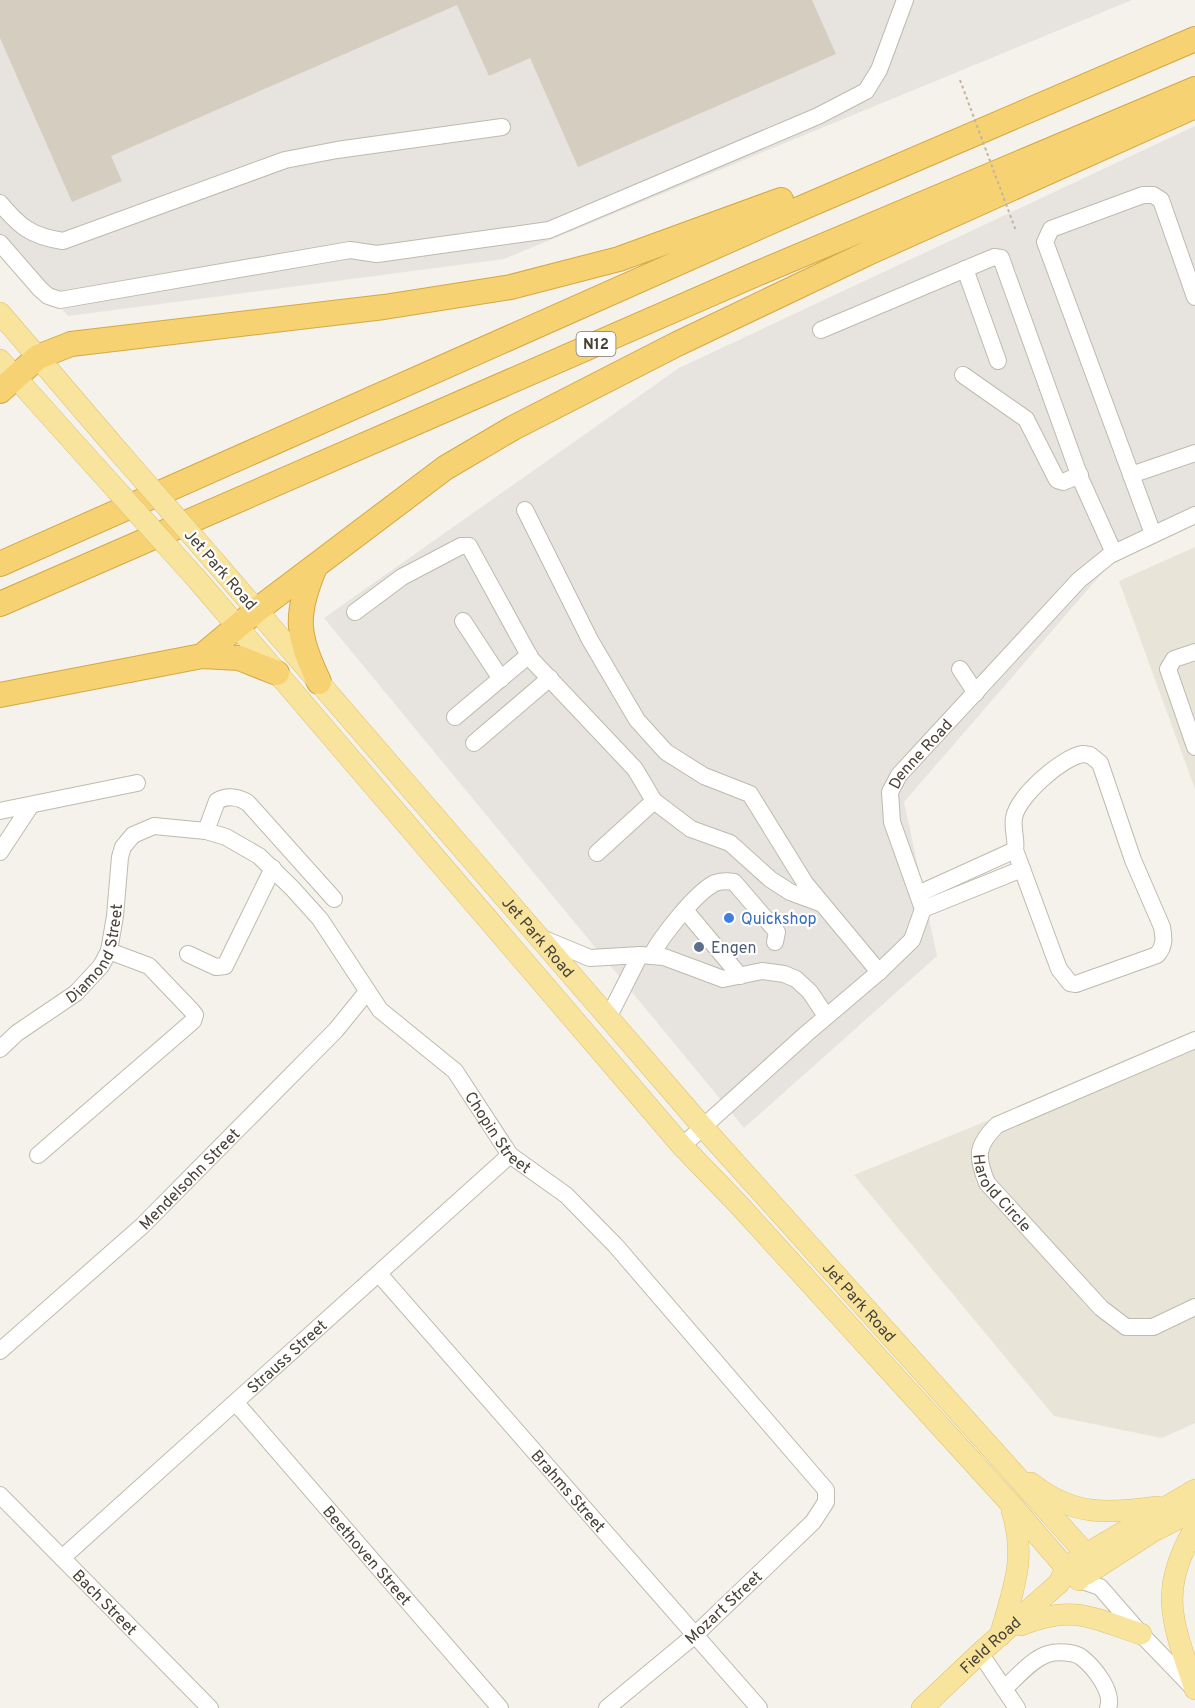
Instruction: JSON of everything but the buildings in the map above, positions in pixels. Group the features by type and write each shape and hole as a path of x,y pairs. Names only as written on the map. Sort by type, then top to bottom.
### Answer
{"highway":[{"path":"5,376 59,347 94,340 384,308 511,288 619,259 758,209 988,117 1140,58 1188,42"},
{"name":"N12","path":"0,564 804,207 1188,42"},
{"name":"N12","path":"0,604 761,272 1195,89"},
{"path":"202,656 257,610 445,468 513,428 677,344 868,253 1195,106"},
{"path":"315,567 305,596 301,618 303,646 319,682"},
{"path":"0,695 202,656 239,658 277,672"}],"main road":[{"name":"Jet Park Road","path":"0,313 702,1126 1094,1569"},
{"name":"Jet Park Road","path":"5,376 94,465 195,577 682,1146 739,1205 1010,1503 1068,1577"},
{"path":"993,1453 1044,1493 1093,1511 1114,1514 1166,1506"},
{"path":"1094,1569 1166,1506 1195,1490"},
{"path":"1004,1633 1020,1560 1018,1531 1010,1503"},
{"path":"1094,1569 1152,1532 1195,1510"},
{"path":"1195,1528 1180,1553 1171,1591 1173,1620 1195,1689"},
{"name":"Field Road","path":"922,1708 980,1653 1068,1577 1094,1569"},
{"path":"1004,1633 1046,1615 1073,1613 1141,1634"}],"street":[{"path":"0,243 40,289 48,296 60,300 350,250 378,254 549,230 818,116 866,90 889,46 905,0"},
{"path":"0,203 20,226 45,238 63,241 285,160 337,150 502,127"},
{"path":"1153,534 1045,242 1051,229 1143,195 1153,195 1161,200 1195,297"},
{"path":"821,330 994,257 1004,261 1080,475 1114,553"},
{"path":"965,269 998,361"},
{"path":"963,375 1026,419 1057,480 1062,482 1080,475"},
{"path":"1131,475 1195,453"},
{"path":"525,510 590,640 637,720 666,752 704,776 750,794 790,860 879,972"},
{"name":"Denne Road","path":"920,901 895,836 889,807 890,792 899,776 1079,580 1114,553 1195,515"},
{"path":"355,612 402,577 465,544 469,546 529,655 636,769 654,801 691,829 730,843 770,879 790,892 823,904"},
{"path":"463,621 501,679"},
{"path":"1195,652 1170,661 1169,674 1195,747"},
{"path":"455,717 529,655"},
{"path":"960,669 976,693"},
{"path":"474,743 550,678"},
{"path":"1076,755 1090,755 1100,763 1133,860 1162,927 1163,946 1157,955 1085,983 1070,983 1059,969 1022,869 1015,850 1017,842 1014,819 1017,809 1053,768 1076,755"},
{"path":"0,811 137,783"},
{"path":"206,831 211,811 217,801 240,798 248,803 334,898"},
{"path":"597,853 654,801"},
{"path":"0,852 31,805"},
{"name":"Chopin Street","path":"142,830 154,826 206,831 226,837 273,868 320,920 366,993 380,1010 454,1071 510,1155 566,1195 616,1246 819,1479 827,1496"},
{"name":"Diamond Street","path":"0,1049 17,1033 87,983 109,951 115,916 120,857 127,841 142,830"},
{"path":"920,901 1015,850"},
{"path":"189,954 216,967 225,966 273,868"},
{"path":"920,901 1022,869"},
{"path":"608,1018 646,956 685,910 714,883 734,882 777,932 776,942"},
{"path":"682,1146 826,1016 879,972 912,940 920,901"},
{"path":"685,910 740,975"},
{"path":"541,938 590,958 646,956 674,960 723,979 762,971 784,974 796,979 810,992 826,1016"},
{"path":"38,1155 193,1021 195,1016 148,966 109,951"},
{"name":"Mendelsohn Street","path":"0,1351 142,1226 336,1030 366,993"},
{"name":"Harold Circle","path":"1195,1040 997,1125 986,1136 980,1148 978,1162 987,1183 1101,1308 1126,1327 1154,1327 1195,1307"},
{"name":"Strauss Street","path":"62,1558 510,1155"},
{"name":"Brahms Street","path":"379,1274 759,1708"},
{"name":"Beethoven Street","path":"236,1403 500,1708"},
{"name":"Bach Street","path":"0,1495 210,1708"},
{"name":"Mozart Street","path":"607,1708 695,1635 813,1522 820,1514 827,1496"},
{"path":"1068,1577 1094,1569 1141,1634 1195,1689"},
{"path":"980,1653 1017,1708"},
{"path":"1004,1689 1045,1654 1064,1653 1080,1657 1109,1691 1111,1701 1108,1708"}],"path":[{"path":"960,80 1016,231"}],"shaded area":[{"path":"0,0 1132,0 504,259 68,316 0,237"},
{"path":"1195,126 1195,509 1135,535 904,802 937,956 744,1128 324,618 679,368"},
{"path":"1195,547 1195,789 1119,581"},
{"path":"1195,1036 1195,1423 1162,1438 1054,1416 854,1175"}],"place":[{"name":"Quickshop","path":"729,918"},
{"name":"Engen","path":"699,947"}]}
